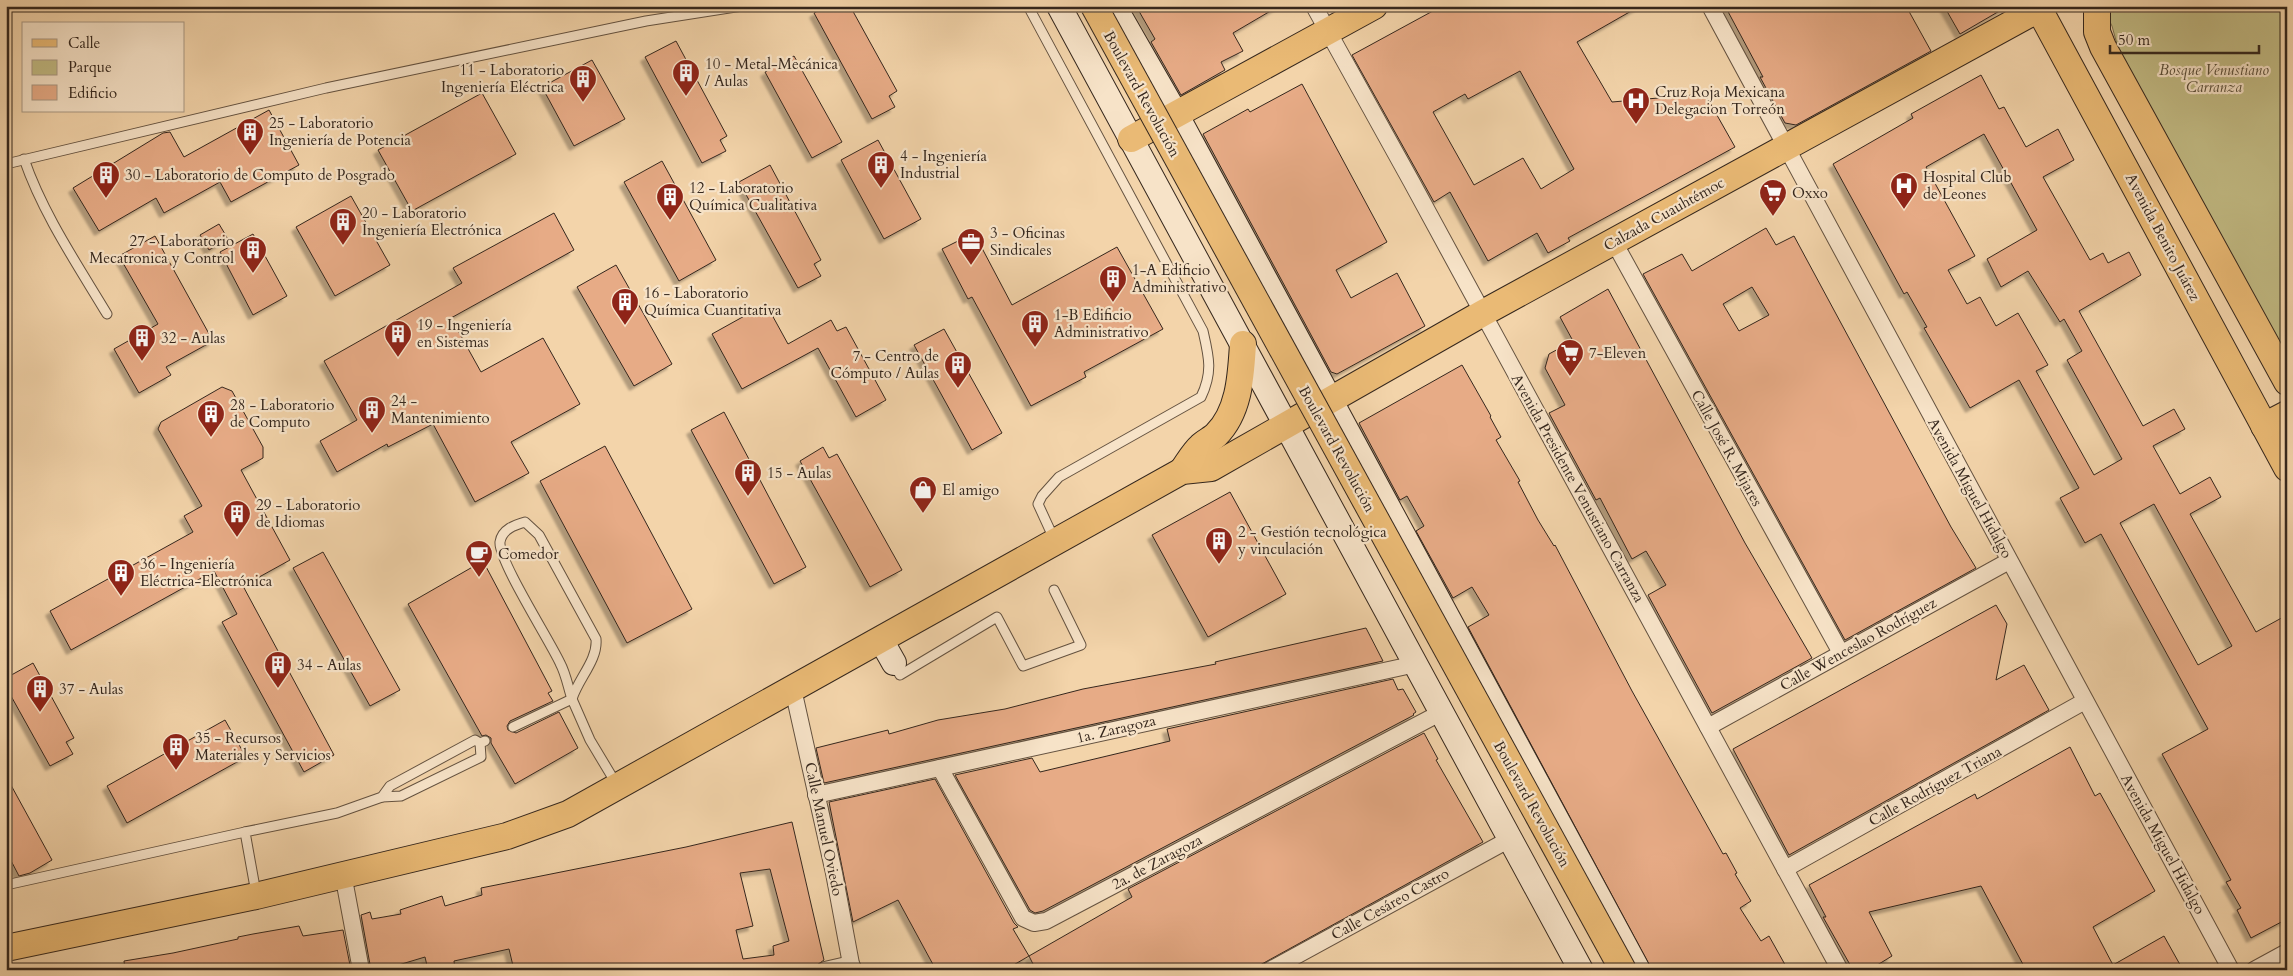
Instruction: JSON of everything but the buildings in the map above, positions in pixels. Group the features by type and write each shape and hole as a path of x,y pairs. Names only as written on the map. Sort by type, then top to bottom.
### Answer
{"main road":[{"name":"Boulevard Revolución","path":"1060,6 1581,970"},
{"name":"Boulevard Revolución","path":"1080,6 1607,970"},
{"name":"Boulevard Revolución","path":"1094,6 1624,970"},
{"path":"1114,6 1176,114 1638,970"},
{"path":"1131,139 1374,6"},
{"path":"2097,6 2097,32 2104,47 2287,382"},
{"name":"Calzada Cuauhtémoc","path":"1182,471 1211,468 1483,313 2041,7"},
{"name":"Avenida Benito Juárez","path":"2041,7 2287,468"},
{"path":"6,948 256,896 507,836 568,814 1182,471 1200,447 1226,423 1236,400 1241,377 1243,344"},
{"path":"2264,426 2287,414"},
{"path":"1369,576 1380,559 1388,553 1407,548 1412,552"},
{"path":"881,640 894,663"}],"street":[{"name":"Avenida Presidente Venustiano Carranza","path":"1314,6 1840,970"},
{"name":"Avenida Miguel Hidalgo","path":"1710,6 1785,148 2231,970"},
{"name":"Calle José R. Mijares","path":"1614,242 1841,653"},
{"name":"Calle Wenceslao Rodríguez","path":"1708,727 2009,561"},
{"name":"1a. Zaragoza","path":"816,795 1416,664"},
{"name":"Calle Manuel Oviedo","path":"793,689 853,967"},
{"name":"Calle Rodríguez Triana","path":"1785,870 2086,702"},
{"name":"2a. de Zaragoza","path":"940,768 1023,918 1034,923 1046,921 1442,712"},
{"name":"Calle Cesáreo Castro","path":"1270,970 1510,839"},
{"path":"343,874 362,970"},
{"path":"2254,970 2287,952"},
{"path":"825,970 853,967"}],"lane":[{"path":"6,164 326,88 646,21 742,6"},
{"path":"1028,6 1203,331 1209,357 1209,381 1201,397 1059,477 1042,496 1038,504 1056,542"},
{"path":"24,159 32,181 58,231 107,314"},
{"path":"513,727 572,699 576,685 597,648 596,639 539,535 525,522 513,525 503,534 500,544 511,572 561,663 572,699 590,740 618,787"},
{"path":"894,663 900,675 997,617 1023,666 1081,645 1054,590"},
{"path":"6,885 337,813 382,797 401,796 480,757 483,742 475,740 390,786 382,797"},
{"path":"245,832 256,896"}],"green space":[{"name":"Bosque Venustiano Carranza","path":"2102,6 2287,6 2287,369 2120,55 2112,26"}],"place":[{"name":"10 - Metal-Mecánica / Aulas","path":"686,97"},
{"name":"11 - Laboratorio Ingeniería Eléctrica","path":"583,103"},
{"name":"Cruz Roja Mexicana Delegacion Torreón","path":"1636,125"},
{"name":"25 - Laboratorio Ingeniería de Potencia","path":"250,156"},
{"name":"4 - Ingeniería Industrial","path":"881,189"},
{"name":"30 - Laboratorio de Computo de Posgrado","path":"106,199"},
{"name":"Hospital Club de Leones","path":"1904,210"},
{"name":"Oxxo","path":"1773,217"},
{"name":"12 - Laboratorio Química Cualitativa","path":"670,221"},
{"name":"20 - Laboratorio Ingeniería Electrónica","path":"343,246"},
{"name":"3 - Oficinas Sindicales","path":"971,266"},
{"name":"27 - Laboratorio Mecatronica y Control","path":"253,274"},
{"name":"1-A Edificio Administrativo","path":"1113,303"},
{"name":"16 - Laboratorio Química Cuantitativa","path":"625,326"},
{"name":"1-B Edificio Administrativo","path":"1035,348"},
{"name":"19 - Ingeniería en Sistemas","path":"398,358"},
{"name":"32 - Aulas","path":"142,362"},
{"name":"7-Eleven","path":"1570,377"},
{"name":"7 - Centro de Cómputo / Aulas","path":"958,389"},
{"name":"24 - Mantenimiento","path":"372,434"},
{"name":"28 - Laboratorio de Computo","path":"211,438"},
{"name":"15 - Aulas","path":"748,497"},
{"name":"El amigo","path":"923,514"},
{"name":"29 - Laboratorio de Idiomas","path":"237,538"},
{"name":"2 - Gestión tecnológica y vinculación","path":"1219,565"},
{"name":"Comedor","path":"479,578"},
{"name":"36 - Ingeniería Eléctrica-Electrónica","path":"121,597"},
{"name":"34 - Aulas","path":"278,689"},
{"name":"37 - Aulas","path":"40,713"},
{"name":"35 - Recursos Materiales y Servicios","path":"176,771"}]}
